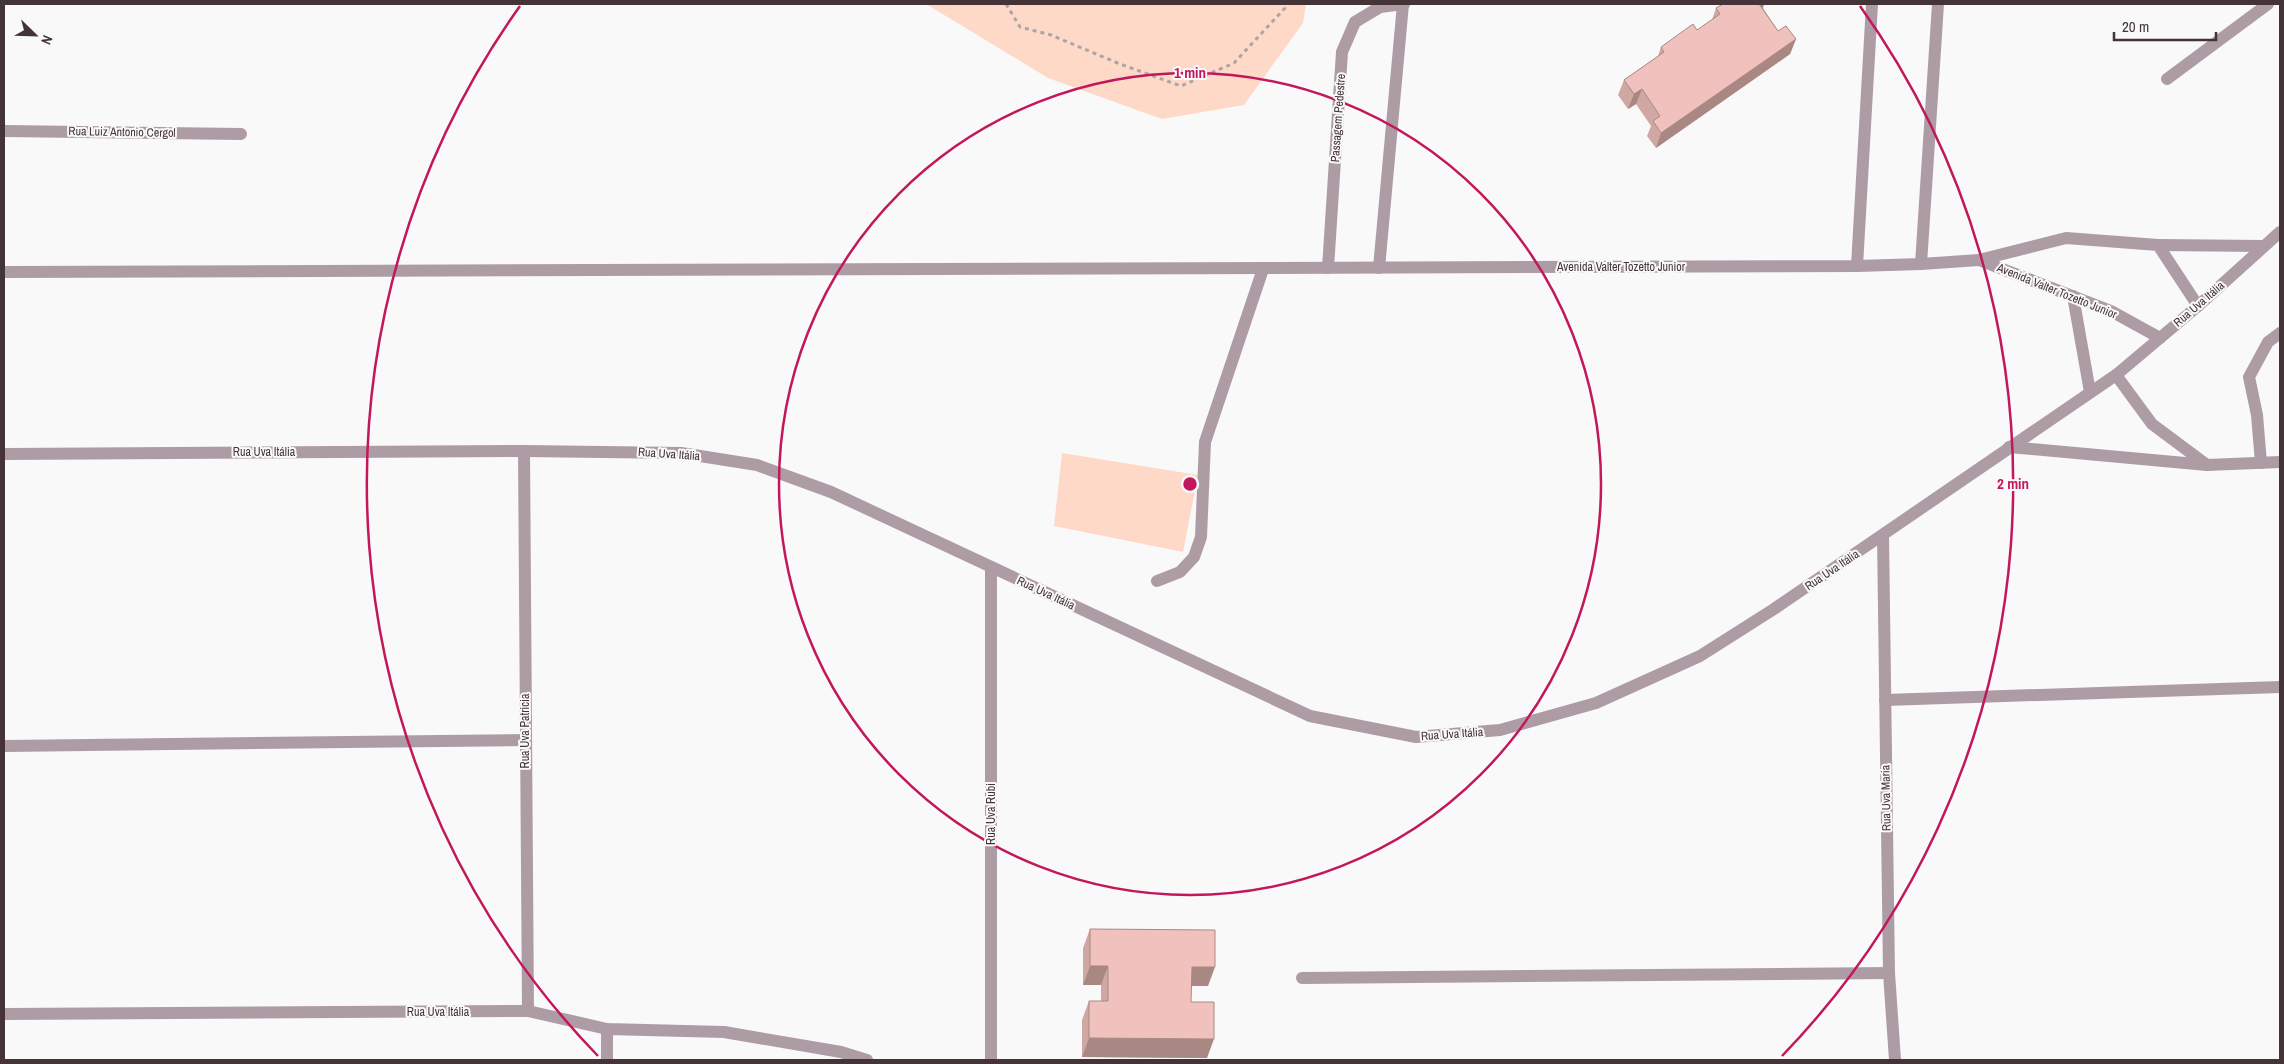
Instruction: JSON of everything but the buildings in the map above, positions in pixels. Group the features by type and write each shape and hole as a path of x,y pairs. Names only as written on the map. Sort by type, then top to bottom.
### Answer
{"street":[{"name":"Passagem Pedestre","path":"1328,268 1342,52 1355,22 1380,7 1403,4 1379,268"},
{"path":"1857,266 1872,4"},
{"path":"1921,264 1938,4"},
{"path":"2167,79 2268,4"},
{"name":"Rua Luiz Antonio Cergol","path":"4,131 241,134"},
{"name":"Rua Uva Itália","path":"4,454 681,452 757,466 831,492 1310,716 1416,737 1500,730 1596,703 1700,656 1774,609 2009,446 2116,375 2198,306 2280,232"},
{"name":"Avenida Valter Tozetto Junior","path":"4,272 1857,266 1979,260 2066,238 2158,245 2264,246"},
{"path":"2158,245 2198,306"},
{"name":"Avenida Valter Tozetto Junior","path":"1979,260 2111,311 2160,338"},
{"path":"1157,581 1180,572 1194,557 1201,536 1205,442 1262,269"},
{"path":"2074,296 2090,392"},
{"path":"2261,463 2256,415 2249,377 2268,342 2280,333"},
{"path":"2116,375 2152,424 2207,465"},
{"path":"2009,446 2207,465 2280,462"},
{"name":"Rua Uva Patricia","path":"524,451 528,1012"},
{"name":"Rua Uva Maria","path":"1883,535 1889,973 1895,1060"},
{"name":"Rua Uva Rubi","path":"991,568 991,1060"},
{"path":"1885,700 2280,687"},
{"path":"4,746 525,740"},
{"path":"1302,978 1889,973"},
{"name":"Rua Uva Itália","path":"4,1014 528,1012 607,1029 724,1032 841,1052 867,1060"},
{"path":"606,1060 607,1029"}],"path":[{"path":"1006,4 1020,27 1051,34 1120,64 1181,86 1234,63 1285,8 1285,4"}],"shaded area":[{"path":"926,4 1306,4 1303,23 1244,105 1162,119 1048,78"},
{"path":"1062,453 1198,475 1183,552 1054,526"}]}
